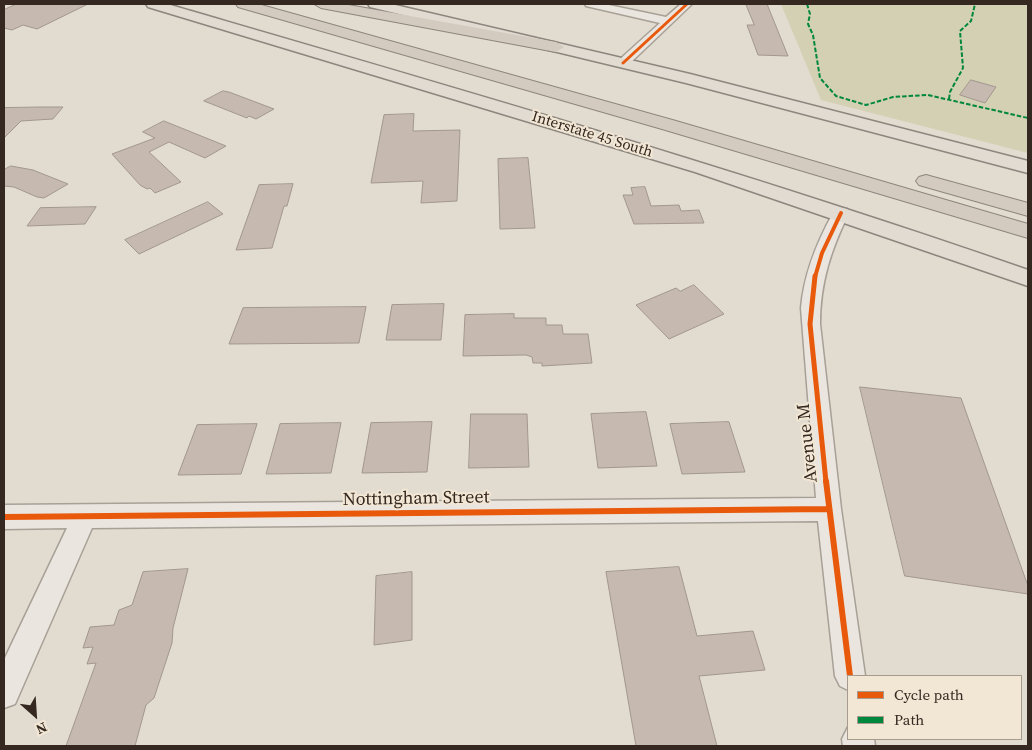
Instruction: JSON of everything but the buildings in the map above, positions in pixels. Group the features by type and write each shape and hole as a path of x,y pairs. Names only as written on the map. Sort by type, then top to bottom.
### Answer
{"highway":[{"path":"243,4 660,122 1028,231"},
{"path":"292,4 818,151"},
{"path":"320,4 556,47"},
{"path":"914,178 1028,210"}],"main road":[{"name":"Interstate 45 South","path":"153,4 621,143 841,213 1028,278"},
{"path":"375,4 690,79 1028,168"}],"street":[{"path":"590,4 668,21"},
{"path":"623,63 686,4"},
{"name":"Avenue M","path":"841,213 823,250 814,277 810,297 810,324 829,509 850,675"},
{"name":"Nottingham Street","path":"4,516 829,509"},
{"path":"4,693 85,516"}],"shaded area":[{"path":"781,4 1028,4 1028,153 821,100"}],"marked path":[{"path":"807,4 810,14 808,24 813,35 820,78 836,96 866,105 893,97 928,95 1028,118"},
{"path":"949,99 950,92 963,68 960,31 971,21 975,4"}],"cycle path":[{"path":"623,63 687,4"},
{"path":"841,213 822,253 814,280 810,324 829,509 850,675"},
{"path":"4,517 829,509"}]}
